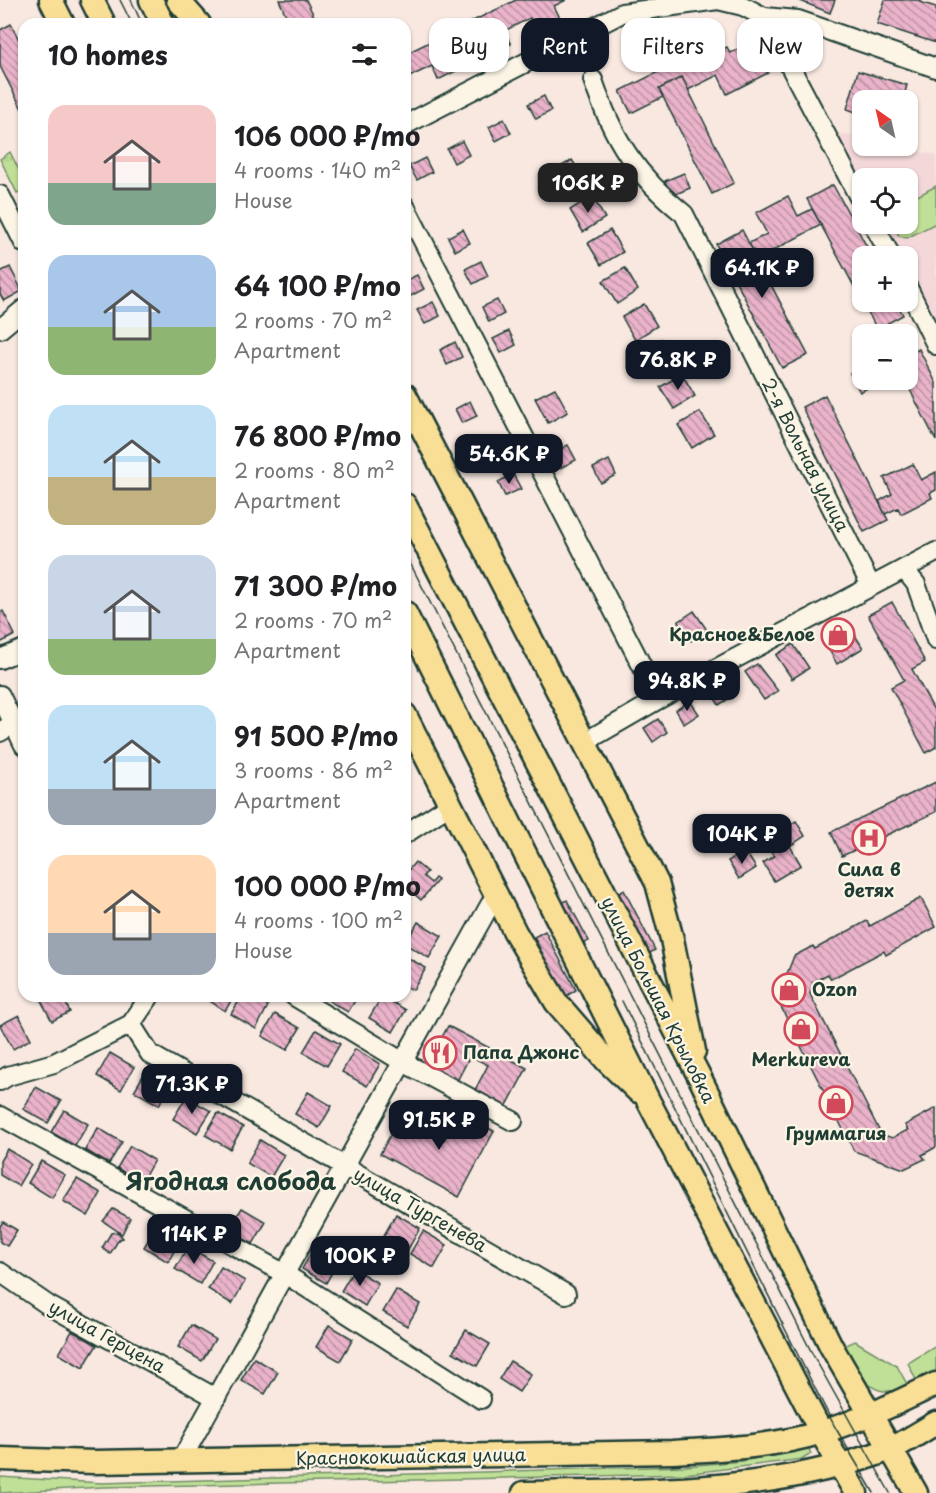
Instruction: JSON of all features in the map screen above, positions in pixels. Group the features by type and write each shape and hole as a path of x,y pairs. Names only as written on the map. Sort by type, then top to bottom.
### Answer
{"main road":[{"path":"51,0 60,18"},
{"path":"92,0 101,18"},
{"path":"151,0 160,18"},
{"path":"178,0 194,18"},
{"path":"411,407 657,883 672,939 699,1076"},
{"name":"улица Большая Крыловка","path":"411,517 699,1076 831,1346 916,1493"},
{"path":"411,626 650,1102 820,1432 856,1493"},
{"path":"411,727 496,894 556,1002 607,1061 650,1102"},
{"name":"Краснококшайская улица","path":"0,1459 94,1462 672,1452 739,1448 820,1432 871,1415 936,1384"},
{"path":"524,1493 673,1491 789,1480 840,1467 890,1449 936,1423"}],"street":[{"path":"411,122 622,13 718,0 744,3 764,17 852,184"},
{"path":"764,17 798,20 936,68"},
{"name":"2-я Вольная улица","path":"593,80 605,116 629,159 656,192 684,214 871,586"},
{"path":"0,195 18,231"},
{"path":"411,218 659,699"},
{"path":"918,308 936,345"},
{"path":"0,329 18,314"},
{"path":"583,743 659,699 936,552"},
{"path":"904,568 916,584 936,640"},
{"path":"0,659 18,652"},
{"path":"0,695 12,724"},
{"path":"411,830 450,805"},
{"path":"181,1460 496,894"},
{"path":"0,1082 8,1076 54,1063 131,1024 146,1002"},
{"path":"304,1002 404,1062 513,1121"},
{"name":"улица Тургенева","path":"131,1024 150,1054 566,1294"},
{"path":"0,1116 285,1274 481,1399"},
{"name":"улица Герцена","path":"0,1272 48,1305 216,1398"}],"shaded area":[{"path":"832,132 852,137 852,156 918,156 918,151 936,155 936,330 918,295 918,246 892,246 885,234 918,234 918,168 852,168 852,171"}],"green space":[{"path":"10,152 18,168 18,193 17,193 0,159"},
{"path":"936,186 936,223 918,232 918,196"},
{"path":"898,234 915,234 907,238"},
{"path":"855,1341 897,1366 908,1386 895,1391 884,1391 868,1383 842,1347"},
{"path":"936,1346 936,1371 917,1382 908,1363"},
{"path":"809,1449 811,1454 803,1459 685,1474 103,1487 0,1493 0,1477 102,1483 685,1466 743,1461"}],"building":[{"path":"279,0 306,0 315,18 287,18"},
{"path":"516,0 566,0 554,6 560,18 521,18 521,22 509,28 509,18 479,18"},
{"path":"798,0 835,0 830,13"},
{"path":"885,0 921,0 920,2 936,7 936,43 877,24"},
{"path":"11,24 18,38 18,101 0,66 0,30"},
{"path":"429,42 429,67 411,76 411,51"},
{"path":"727,47 730,53 737,50 737,72 768,73 727,94 718,75 688,90 682,77 659,89 663,97 631,113 620,91 658,72 725,72 725,48"},
{"path":"858,71 907,85 906,90 852,90"},
{"path":"435,72 454,72 438,80"},
{"path":"682,77 734,183 712,194 659,89"},
{"path":"852,92 852,111 847,109"},
{"path":"544,96 551,111 536,119 528,104"},
{"path":"504,119 511,133 496,141 489,127"},
{"path":"462,141 469,155 454,163 447,149"},
{"path":"425,158 432,172 417,180 411,165"},
{"path":"572,160 586,182 564,195 550,173"},
{"path":"684,173 690,188 671,196 665,181"},
{"path":"833,185 852,220 852,234 860,234 867,246 852,246 852,282 807,199"},
{"path":"592,196 605,218 583,232 570,210"},
{"path":"788,196 798,216 812,209 821,225 757,259 749,243 767,234 756,213"},
{"path":"463,229 470,243 455,251 448,237"},
{"path":"610,230 623,252 601,265 588,243"},
{"path":"742,230 808,355 782,368 716,244"},
{"path":"481,261 488,276 473,284 465,269"},
{"path":"10,267 18,283 18,293 4,301 0,294 0,272"},
{"path":"625,268 638,290 617,304 603,281"},
{"path":"417,275 424,289 411,296 411,278"},
{"path":"497,300 504,314 489,322 482,307"},
{"path":"433,302 440,316 425,324 417,310"},
{"path":"644,304 657,326 635,340 622,317"},
{"path":"868,312 901,312 903,315 886,324 874,324"},
{"path":"509,331 516,345 501,353 493,339"},
{"path":"661,339 674,361 653,375 639,352"},
{"path":"455,342 462,357 447,365 440,350"},
{"path":"918,350 936,383 936,441 910,390 918,390"},
{"path":"682,374 695,396 674,409 660,387"},
{"path":"555,388 568,412 548,423 535,398"},
{"path":"825,395 888,520 864,532 802,407"},
{"path":"470,401 477,416 462,423 455,409"},
{"path":"700,412 714,434 692,448 678,425"},
{"path":"568,445 576,460 560,468 553,453"},
{"path":"609,460 616,475 601,483 593,468"},
{"path":"913,464 921,480 936,472 936,490 930,493 932,498 901,514 898,508 885,514 879,501 892,494 884,478"},
{"path":"513,474 521,489 505,496 498,482"},
{"path":"892,602 925,662 912,669 936,714 936,747 926,753 891,687 904,680 868,615"},
{"path":"3,611 15,635 0,643 0,613"},
{"path":"694,611 707,630 691,641 678,622"},
{"path":"848,624 863,648 837,664 823,639"},
{"path":"793,644 809,668 792,679 776,655"},
{"path":"757,664 778,691 764,700 745,672"},
{"path":"724,682 733,696 719,705 710,691"},
{"path":"690,701 699,714 684,724 676,710"},
{"path":"658,719 667,732 653,742 644,728"},
{"path":"936,782 936,812 842,856 831,832"},
{"path":"796,821 805,836 790,846 801,865 774,881 763,863 774,856 762,837 776,828 778,832"},
{"path":"745,851 756,868 739,879 728,861"},
{"path":"415,862 427,872 423,876 431,883 435,878 438,880 421,900 411,891 411,867"},
{"path":"624,890 655,950 645,956 614,896"},
{"path":"921,898 936,927 886,955 884,951 831,979 828,974 813,982 810,994 881,1134 892,1138 908,1130 905,1125 936,1108 936,1147 922,1155 925,1159 904,1169 854,1151 777,999 794,956 813,946 815,949 867,921 870,926"},
{"path":"567,900 589,941 582,944 561,904"},
{"path":"418,922 442,936 429,958 411,948 411,934"},
{"path":"545,931 576,990 565,997 534,937"},
{"path":"411,959 426,968 413,990 411,989"},
{"path":"42,1002 65,1002 70,1012 52,1021"},
{"path":"211,1002 230,1002 225,1011"},
{"path":"238,1002 261,1002 268,1006 256,1029 231,1014"},
{"path":"331,1002 354,1002 348,1012"},
{"path":"378,1002 392,1002 406,1010 393,1032 369,1018"},
{"path":"275,1014 300,1028 287,1050 262,1036"},
{"path":"19,1015 31,1039 13,1049 0,1025"},
{"path":"448,1026 527,1068 505,1109 474,1092 488,1065 470,1056 456,1083 426,1067"},
{"path":"316,1030 340,1044 327,1066 303,1052"},
{"path":"355,1049 380,1064 367,1086 342,1072"},
{"path":"110,1053 134,1067 121,1090 97,1076"},
{"path":"147,1069 171,1083 159,1105 134,1091"},
{"path":"36,1087 61,1101 48,1123 23,1109"},
{"path":"308,1092 332,1106 319,1128 295,1114"},
{"path":"186,1097 211,1111 197,1133 173,1119"},
{"path":"64,1110 88,1124 75,1146 51,1132"},
{"path":"459,1112 494,1131 459,1197 380,1154 400,1117 444,1140"},
{"path":"218,1113 243,1127 230,1149 205,1135"},
{"path":"98,1128 122,1142 109,1164 85,1150"},
{"path":"260,1140 284,1155 271,1177 247,1163"},
{"path":"130,1146 154,1160 141,1183 117,1168"},
{"path":"7,1149 31,1164 18,1186 0,1175 0,1161"},
{"path":"41,1161 65,1175 52,1198 28,1183"},
{"path":"77,1179 101,1193 88,1216 63,1201"},
{"path":"242,1208 266,1222 253,1244 228,1230"},
{"path":"113,1209 130,1218 122,1234 103,1221"},
{"path":"396,1214 420,1228 407,1251 383,1237"},
{"path":"3,1222 17,1230 7,1246 0,1242 0,1226"},
{"path":"157,1225 181,1239 168,1262 144,1247"},
{"path":"423,1231 447,1245 434,1268 410,1254"},
{"path":"118,1232 123,1238 119,1239 110,1254 102,1248 111,1233"},
{"path":"315,1246 339,1260 326,1283 302,1269"},
{"path":"188,1247 213,1261 200,1284 175,1269"},
{"path":"221,1267 245,1281 232,1304 208,1289"},
{"path":"354,1269 378,1283 365,1306 341,1291"},
{"path":"396,1290 420,1304 407,1326 383,1312"},
{"path":"191,1325 215,1339 202,1361 178,1347"},
{"path":"329,1325 353,1339 340,1361 316,1347"},
{"path":"466,1330 490,1344 477,1366 453,1352"},
{"path":"72,1331 97,1345 83,1368 59,1354"},
{"path":"254,1358 278,1372 265,1394 241,1380"},
{"path":"510,1361 531,1374 519,1392 499,1379"}],"tram line":[{"path":"120,0 129,18"},
{"path":"131,0 139,18"},
{"path":"411,565 813,1355 890,1493"},
{"path":"622,1001 801,1361 835,1427 874,1493"}],"place":[{"name":"Красное&Белое","path":"838,635"},
{"name":"Сила в детях","path":"869,838"},
{"name":"Ozon","path":"789,990"},
{"name":"Merkureva","path":"801,1029"},
{"name":"Папа Джонс","path":"440,1053"},
{"name":"Груммагия","path":"836,1103"}],"district":[{"name":"Ягодная слобода","path":"231,1182"}]}
